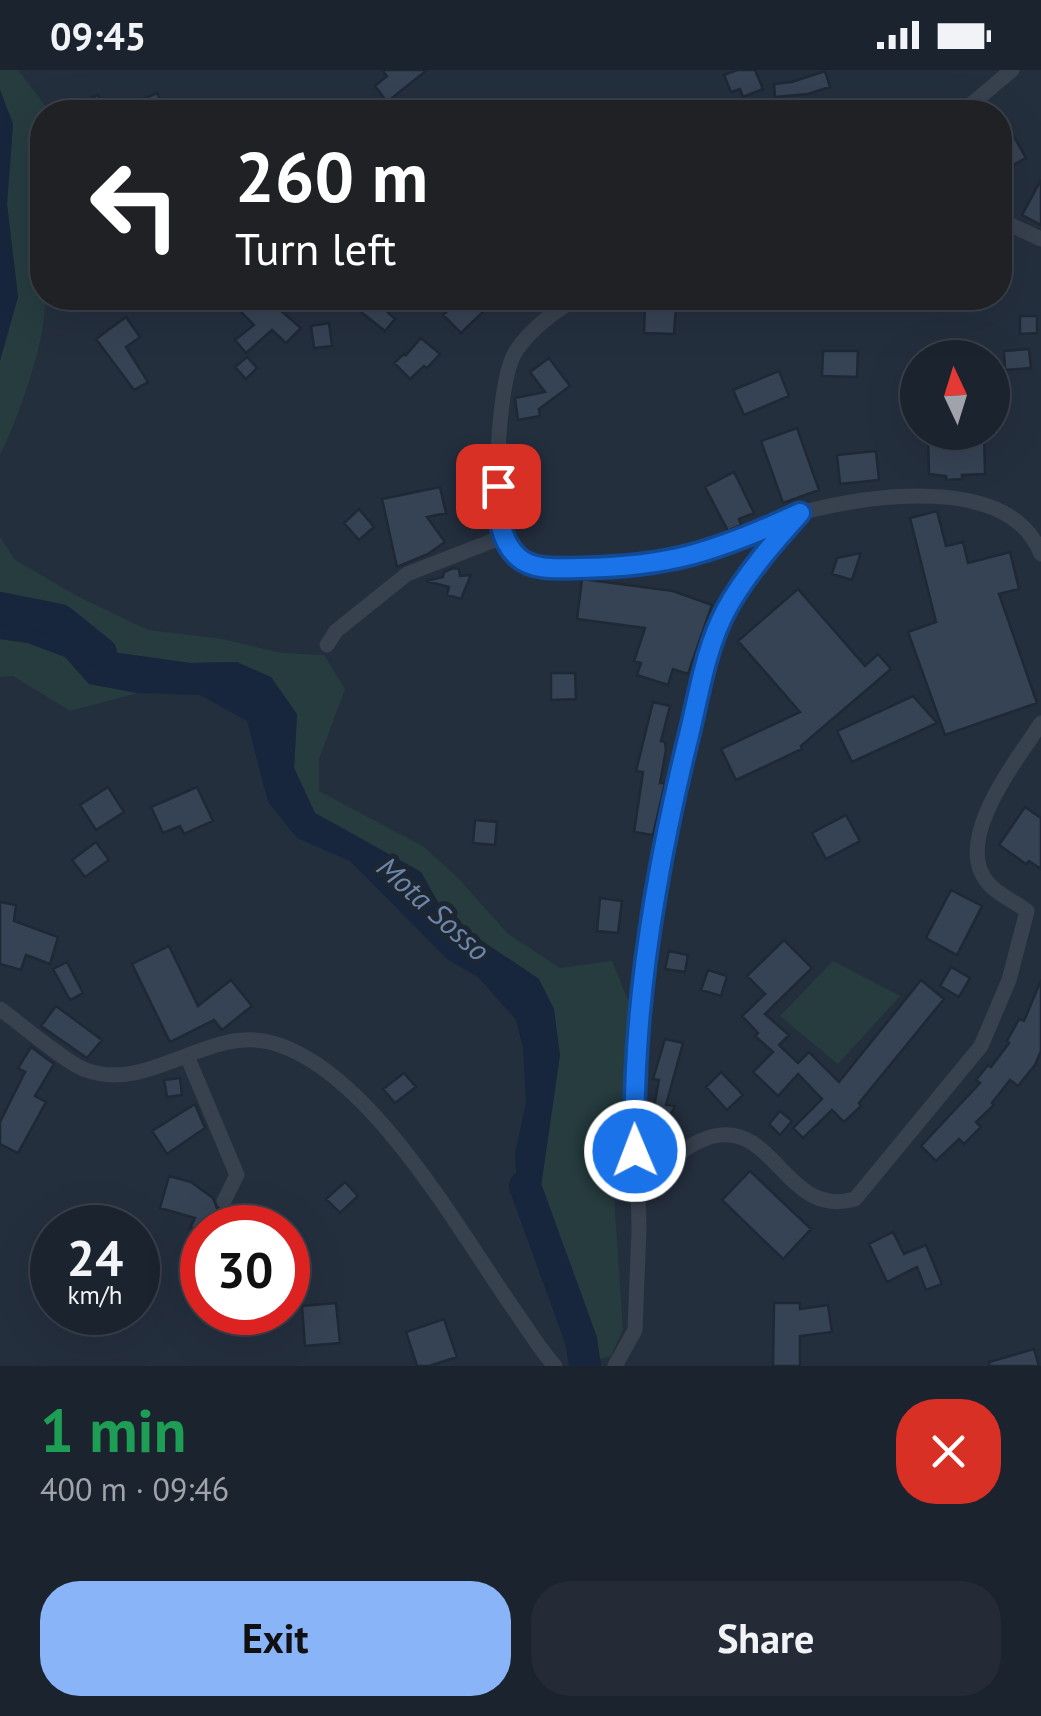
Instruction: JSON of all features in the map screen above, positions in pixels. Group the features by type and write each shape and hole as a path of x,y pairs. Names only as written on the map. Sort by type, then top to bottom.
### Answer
{"street":[{"path":"976,100 1012,70"},
{"path":"1012,226 1041,239"},
{"path":"563,310 530,334 515,352 504,379 498,520 521,560 544,568 622,568 666,563 722,548 800,513 846,501 903,496 961,500 1001,510 1029,534 1041,554"},
{"path":"614,1366 635,1330 639,1229 636,1063 660,856 704,672 726,611 774,542 800,513"},
{"path":"328,645 336,631 407,574 505,536"},
{"path":"636,1190 684,1150 713,1136 735,1135 753,1142 814,1199 836,1205 855,1199 982,1046 1010,980 1034,906 988,884 979,866 978,846 982,821 1041,723"},
{"path":"0,1009 82,1069 108,1076 136,1073 237,1040 268,1042 295,1052 340,1079 400,1145 555,1366"},
{"path":"187,1056 237,1175 224,1201"}],"green space":[{"path":"0,70 18,70 41,100 30,100 30,310 44,310 30,378 0,455 0,355 18,297 7,204 13,124 0,90"},
{"path":"0,537 15,560 148,630 223,639 281,653 324,655 345,689 319,759 319,791 424,847 508,934 560,968 612,961 635,1017 612,1168 623,1329 611,1356 593,1361 578,1293 540,1193 560,1055 539,979 446,917 421,872 315,813 294,768 297,714 237,662 190,663 112,652 80,626 28,623 0,613"},
{"path":"0,639 28,643 65,657 89,684 138,693 70,711 13,676 0,677"},
{"path":"833,961 900,996 838,1064 780,1016"}],"water":[{"path":"0,90 13,124 7,204 18,297 0,361"},
{"path":"0,613 28,623 80,626 112,652 190,663 237,662 271,677 297,714 294,768 315,813 421,872 446,917 539,979 554,1009 560,1055 540,1193 537,1253 518,1211 515,1153 526,1103 523,1048 516,1020 478,977 448,960 350,861 297,838 268,802 247,721 200,695 138,693 89,684 65,657 28,643 0,639"}],"building":[{"path":"382,70 427,70 390,100 375,86 387,76"},
{"path":"755,70 763,89 743,97 740,89 731,92 724,75"},
{"path":"825,71 830,87 775,97 774,84"},
{"path":"157,93 160,100 141,100"},
{"path":"1012,138 1026,158 1012,166"},
{"path":"1041,180 1041,225 1022,215"},
{"path":"239,310 280,310 301,328 286,343 272,330 246,353 235,340 254,325"},
{"path":"386,310 395,319 385,331 361,312"},
{"path":"448,310 485,310 461,333 443,315"},
{"path":"645,310 676,310 674,334 644,333"},
{"path":"1020,316 1037,316 1037,333 1020,334"},
{"path":"126,317 140,337 126,347 148,382 134,390 96,339"},
{"path":"329,323 332,346 314,348 311,326"},
{"path":"421,338 440,354 410,379 394,363"},
{"path":"1029,349 1031,368 1010,370 1010,351"},
{"path":"823,351 858,351 857,377 822,376"},
{"path":"247,357 257,368 246,379 235,367"},
{"path":"549,358 570,386 539,409 540,416 518,420 515,398 545,392 530,372"},
{"path":"779,371 789,396 744,415 733,390"},
{"path":"797,428 819,490 783,503 761,441"},
{"path":"928,450 984,450 985,474 946,480 946,476 929,474"},
{"path":"876,451 879,480 840,484 837,455"},
{"path":"734,472 754,513 739,519 741,525 728,531 705,487"},
{"path":"466,485 484,486 483,503 465,502"},
{"path":"440,487 446,513 427,517 445,542 397,567 382,499"},
{"path":"359,509 374,527 359,540 344,523"},
{"path":"937,511 946,546 963,542 968,563 1010,552 1019,589 999,594 1037,703 945,735 908,632 936,622 910,518"},
{"path":"861,553 852,580 832,574 837,558"},
{"path":"459,569 460,576 471,575 461,599 447,595 449,587 426,581 443,577 444,572"},
{"path":"582,579 673,591 712,605 688,674 673,669 668,685 637,675 641,663 634,661 645,628 577,619"},
{"path":"798,589 865,666 878,654 891,669 802,749 736,780 721,749 800,712 738,641"},
{"path":"551,673 575,673 576,699 551,700"},
{"path":"913,696 937,723 852,762 837,731"},
{"path":"653,702 670,706 661,741 665,742 666,750 660,783 665,783 653,835 634,832 643,772 636,771"},
{"path":"108,787 124,812 96,830 80,805"},
{"path":"197,787 213,821 184,834 180,826 163,833 151,807"},
{"path":"1025,807 1041,818 1041,869 1029,861 1026,864 999,845"},
{"path":"846,815 860,841 826,859 812,833"},
{"path":"475,820 497,822 495,845 473,843"},
{"path":"96,842 109,860 85,877 72,860"},
{"path":"951,890 982,906 957,955 926,938"},
{"path":"600,898 622,901 618,933 597,931"},
{"path":"0,902 16,905 14,921 58,937 50,964 26,955 21,970 0,964"},
{"path":"784,940 812,968 765,1014 789,1035 779,1045 798,1063 809,1052 839,1082 921,980 944,999 859,1103 861,1106 844,1122 832,1110 803,1138 793,1128 822,1099 798,1074 778,1096 753,1072 773,1052 755,1036 758,1033 742,1016 765,994 747,976"},
{"path":"169,946 198,1006 231,980 252,1006 222,1030 214,1020 170,1042 132,964"},
{"path":"669,951 688,955 685,972 665,969"},
{"path":"67,962 83,993 70,1000 53,969"},
{"path":"951,967 970,978 959,997 940,986"},
{"path":"708,970 727,976 721,996 701,990"},
{"path":"1041,980 1041,1051 1035,1065 1018,1086 1010,1080 994,1105 976,1122 981,1127 964,1144 959,1139 936,1161 921,1146 980,1083 976,1080 1009,1043 1019,1019 1024,1021"},
{"path":"56,1006 102,1040 87,1058 41,1026"},
{"path":"665,1039 683,1043 666,1105 675,1106 665,1125 651,1123 659,1080 653,1079"},
{"path":"31,1047 54,1064 35,1096 46,1102 18,1153 0,1144 0,1122 25,1072 18,1068"},
{"path":"721,1072 743,1095 727,1110 706,1087"},
{"path":"404,1073 416,1087 395,1103 383,1089"},
{"path":"180,1078 182,1095 167,1097 164,1080"},
{"path":"195,1104 205,1128 167,1154 152,1131"},
{"path":"780,1111 792,1121 780,1135 769,1124"},
{"path":"750,1171 811,1229 783,1259 722,1200"},
{"path":"169,1176 191,1182 213,1198 216,1205 180,1205 180,1214 160,1208"},
{"path":"345,1182 358,1196 340,1213 326,1199"},
{"path":"893,1232 904,1254 926,1245 942,1284 926,1290 917,1267 887,1282 869,1244"},
{"path":"336,1303 340,1343 305,1346 304,1335 310,1335 310,1305"},
{"path":"774,1303 800,1303 800,1309 828,1305 832,1332 800,1336 800,1366 773,1366"},
{"path":"444,1319 457,1357 417,1366 406,1332"},
{"path":"1034,1349 1039,1366 989,1366 989,1362"}],"waterway":[{"name":"Mota Sosso","path":"0,608 60,620 101,653"},
{"name":"Mota Sosso","path":"525,1186 581,1340 585,1366"}],"route":[{"path":"498,486 498,520 508,545 521,560 544,568 622,568 666,563 722,548 800,513 774,542 726,611 704,672 660,856 636,1063 635,1151"}]}
